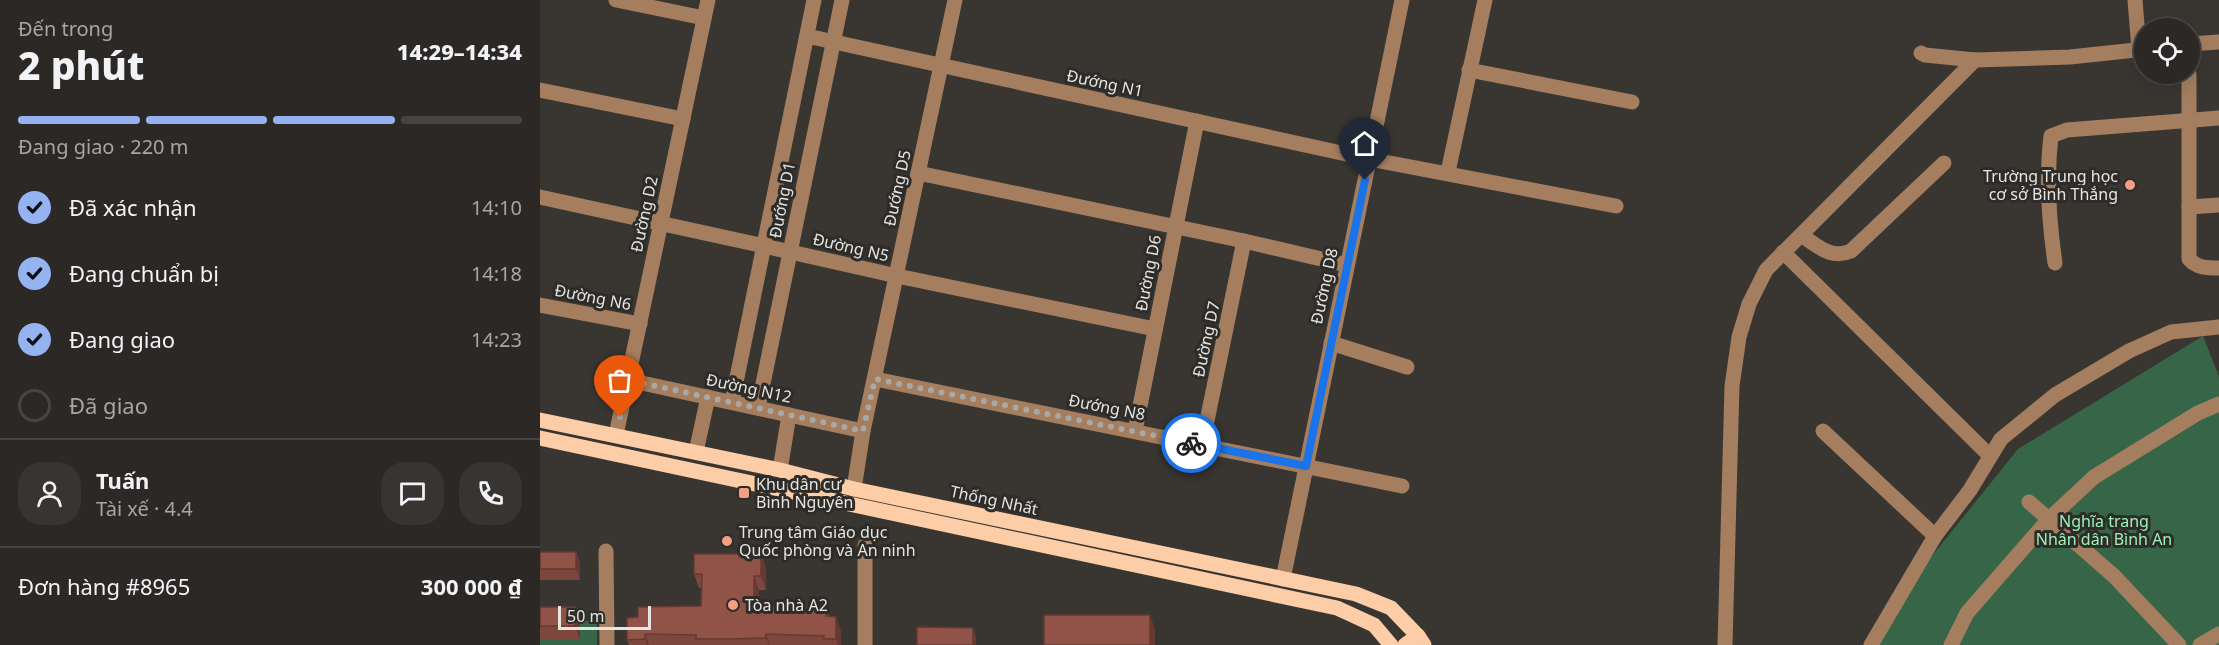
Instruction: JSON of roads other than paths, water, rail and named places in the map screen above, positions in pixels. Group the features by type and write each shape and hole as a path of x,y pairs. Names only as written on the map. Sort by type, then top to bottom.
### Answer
{"main road":[{"name":"Thống Nhất","path":"540,420 780,470 851,496 1337,608 1374,625 1391,645"},
{"path":"614,453 616,435"},
{"name":"Thống Nhất","path":"540,438 1356,594 1391,608 1416,642"}],"street":[{"path":"616,0 704,18"},
{"name":"Đường D2","path":"616,435 708,0"},
{"name":"Đướng D1","path":"732,402 814,0"},
{"name":"Đướng D1","path":"758,408 842,0"},
{"name":"Đướng D5","path":"851,496 955,0"},
{"name":"Đường D8","path":"1283,579 1402,0"},
{"path":"1448,172 1485,0"},
{"path":"2135,0 2138,18"},
{"name":"Đướng N1","path":"807,36 1369,159 1448,172 1616,206"},
{"path":"2200,43 2219,42"},
{"path":"1921,53 1925,56 1975,60 2070,57 2134,50"},
{"path":"1725,645 1732,386 1739,337 1749,304 1766,270 1975,60"},
{"path":"1469,70 1632,102"},
{"path":"2189,84 2188,259 2203,267 2219,268"},
{"path":"540,90 683,120"},
{"path":"2055,263 2051,234 2050,136 2067,130 2219,118"},
{"path":"790,120 816,124"},
{"name":"Đường D6","path":"1135,431 1197,121"},
{"path":"1802,235 1826,252 1841,255 1851,251 1944,163"},
{"path":"918,173 1176,226 1347,265"},
{"path":"778,175 805,181"},
{"name":"Đường N5","path":"540,197 897,276 1155,329"},
{"path":"2189,207 2219,205"},
{"name":"Đường D7","path":"1202,445 1244,241"},
{"path":"1783,252 1990,456"},
{"name":"Đường N6","path":"540,305 640,324"},
{"path":"748,321 775,326"},
{"path":"1871,645 1935,536 1970,490 2001,440 2055,395 2128,351 2171,332 2219,327"},
{"path":"1331,343 1407,367"},
{"name":"Đướng N8","path":"875,379 1402,486"},
{"name":"Đường N12","path":"628,380 863,431"},
{"path":"696,452 708,397"},
{"path":"1951,645 1967,613 2049,519 2094,477 2198,413 2219,404"},
{"path":"780,470 789,415"},
{"path":"1823,431 1935,536"},
{"path":"2029,502 2114,576 2179,645"},
{"path":"865,545 865,645"},
{"path":"606,551 607,645"},
{"path":"2200,645 2219,634"}],"place":[{"name":"Trường Trung học cơ sở Bình Thắng","path":"2130,185"},
{"name":"Khu dân cư Bình Nguyên","path":"744,493"},
{"name":"Trung tâm Giáo dục Quốc phòng và An ninh","path":"727,541"},
{"name":"Tòa nhà A2","path":"733,605"}],"park label":[{"name":"Nghĩa trang Nhân dân Bình An","path":"2104,530"}]}
